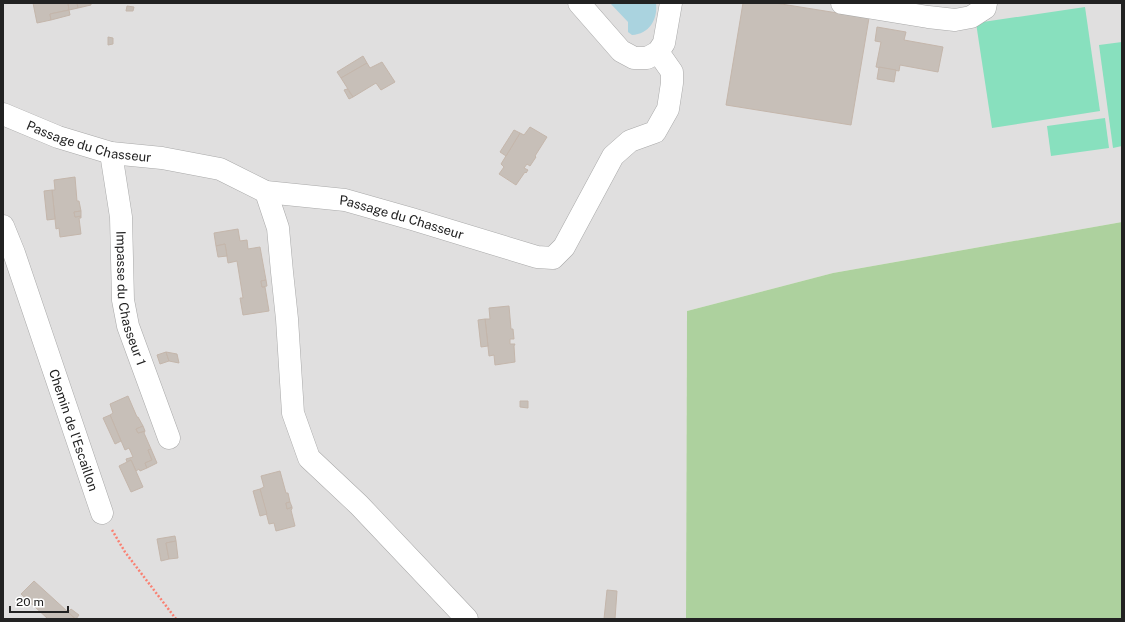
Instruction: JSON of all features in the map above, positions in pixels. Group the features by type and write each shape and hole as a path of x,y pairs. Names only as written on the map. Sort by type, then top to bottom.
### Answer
{"street":[{"path":"579,3 621,51 634,58 647,58 658,52 664,43 671,3"},
{"path":"842,3 955,20 970,17 985,8 986,3"},
{"name":"Passage du Chasseur","path":"3,114 58,137 111,153 162,158 220,169 266,192 346,200 537,257 553,258 564,247 613,156 630,141 655,132 668,109 672,72 658,52"},
{"name":"Impasse du Chasseur 1","path":"111,153 121,218 123,300 125,313 128,326 169,438"},
{"path":"266,192 278,228 287,319 293,413 309,458 359,505 467,619"},
{"name":"Chemin de l'Escaillon","path":"3,226 19,268 102,513"}],"path":[{"path":"102,513 125,552 176,619"}],"shaded area":[{"path":"3,3 1122,3 1122,222 833,273 687,311 686,619 3,619"}],"green space":[{"path":"1085,7 1100,111 992,128 976,23"},
{"path":"1122,42 1122,146 1113,148 1099,45"},
{"path":"1105,118 1109,148 1051,156 1047,126"},
{"path":"1122,222 1122,619 686,619 687,311 833,273"}],"water":[{"path":"610,3 656,3 654,20 648,29 632,35 628,32 628,22"}],"building":[{"path":"33,3 68,3 69,10 50,14 51,20 37,23"},
{"path":"68,3 77,3 78,8 69,10"},
{"path":"77,3 91,3 91,5 78,8"},
{"path":"743,3 775,3 869,18 851,125 726,105"},
{"path":"127,6 134,7 133,11 126,11"},
{"path":"69,10 70,15 51,20 50,14"},
{"path":"877,27 906,32 904,40 943,47 938,72 900,65 899,71 876,67 881,42 875,41"},
{"path":"108,37 113,38 113,44 108,45"},
{"path":"363,56 367,63 341,78 337,72"},
{"path":"382,62 395,82 381,90 376,83 353,97 341,78 367,63 370,68"},
{"path":"879,67 896,70 894,82 877,79"},
{"path":"347,89 353,97 349,99 344,90"},
{"path":"530,127 547,137 530,166 527,164 524,168 528,170 516,185 499,174 504,167 501,164 520,133 524,135"},
{"path":"514,130 520,133 506,156 500,152"},
{"path":"75,177 77,201 79,201 81,211 74,212 75,217 81,216 81,218 79,218 81,234 60,237 59,228 56,229 52,190 55,190 54,180"},
{"path":"52,190 55,219 47,220 44,191"},
{"path":"81,211 81,216 75,217 74,212"},
{"path":"238,229 240,241 247,240 248,249 260,247 266,280 261,281 262,287 265,287 269,311 243,315 240,298 243,298 237,261 228,263 225,244 216,246 214,233"},
{"path":"225,244 227,256 218,257 216,246"},
{"path":"266,280 267,286 262,287 261,281"},
{"path":"509,306 511,329 513,329 514,339 510,339 510,344 515,344 515,362 495,365 494,355 489,356 485,319 490,319 489,308"},
{"path":"485,319 488,346 481,347 478,320"},
{"path":"166,352 169,361 160,364 157,355"},
{"path":"166,352 177,354 179,363 169,361"},
{"path":"128,396 137,417 143,426 136,429 138,433 145,431 144,433 151,449 148,450 152,460 145,463 147,468 140,471 139,469 136,471 131,460 127,462 126,459 133,457 129,448 125,450 110,415 113,413 110,404"},
{"path":"520,401 528,401 528,408 520,407"},
{"path":"110,415 121,441 115,444 103,418"},
{"path":"143,426 145,431 138,433 136,429"},
{"path":"151,449 157,463 147,468 145,463 152,460 148,450"},
{"path":"131,460 143,487 131,492 119,466"},
{"path":"280,471 290,502 286,503 287,509 292,507 291,510 295,526 276,531 274,523 269,524 260,489 264,487 261,476"},
{"path":"260,489 267,514 260,516 253,491"},
{"path":"290,502 292,507 287,509 286,503"},
{"path":"175,536 176,541 166,543 169,559 161,561 157,539"},
{"path":"176,541 178,558 169,559 166,543"},
{"path":"34,581 75,619 48,619 21,594"},
{"path":"607,590 617,591 615,619 604,619"},
{"path":"71,609 79,615 76,619 68,612"}]}
